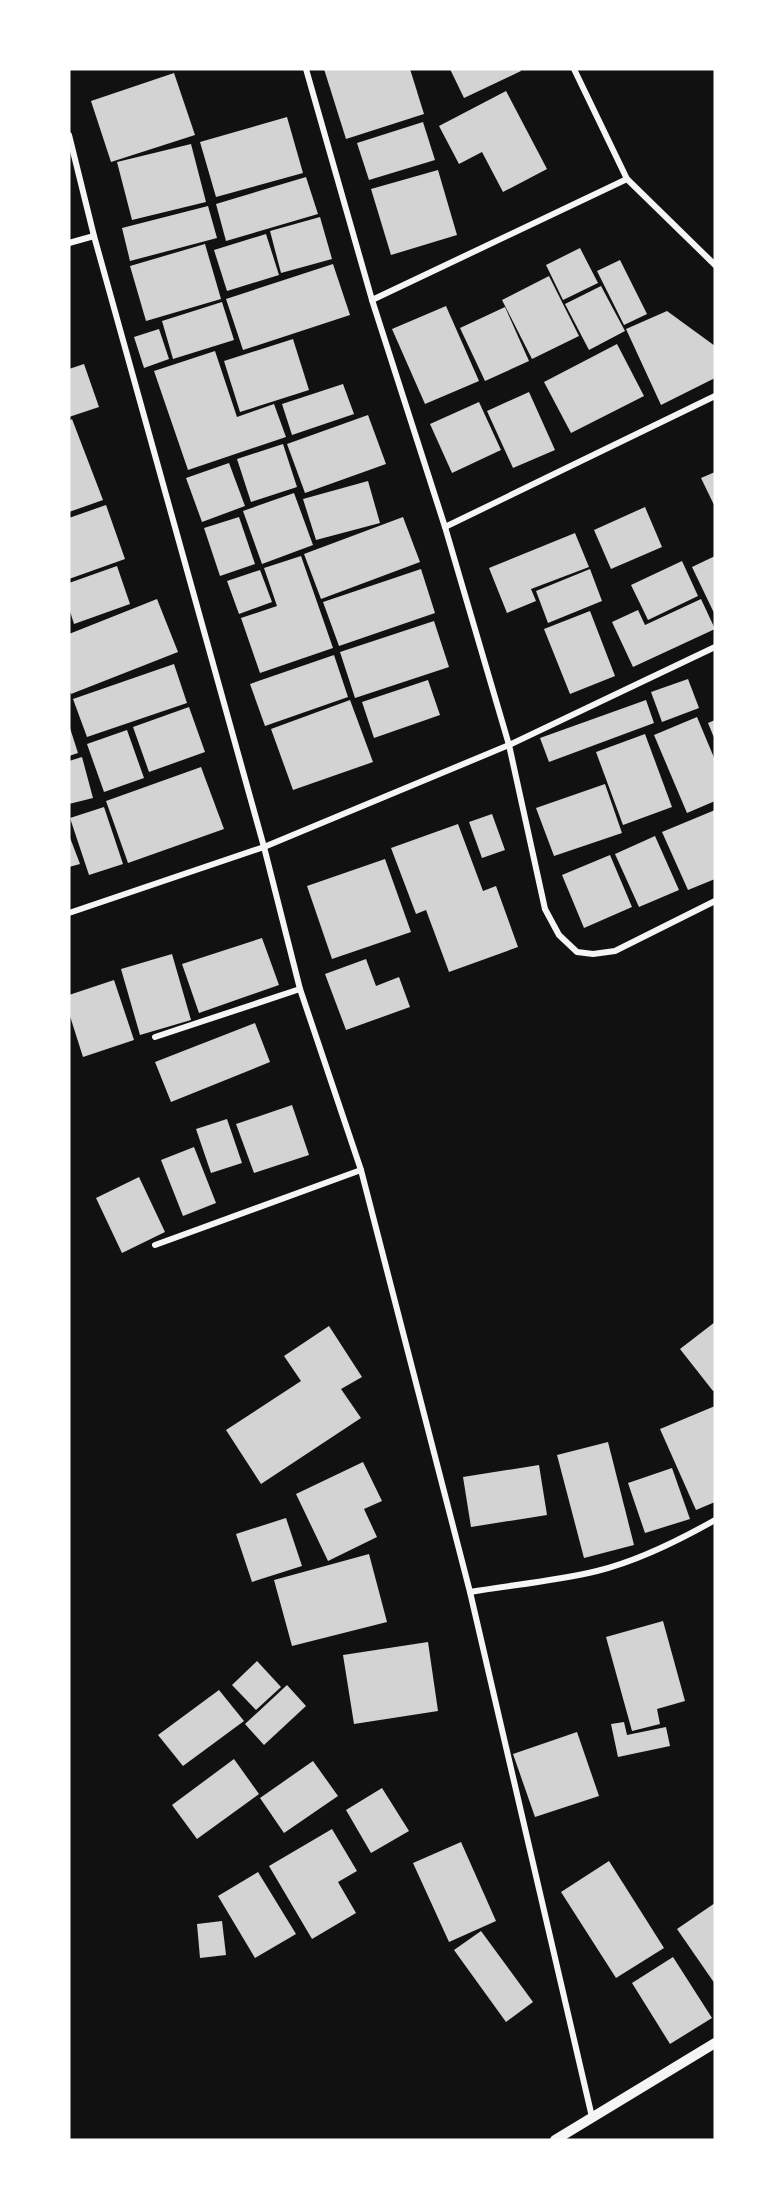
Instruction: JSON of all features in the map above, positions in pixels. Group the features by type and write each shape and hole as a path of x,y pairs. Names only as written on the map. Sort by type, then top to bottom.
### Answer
{"street":[{"path":"306,69 372,300 445,527 508,745 545,909 559,934 577,952 593,954 615,951 715,901"},
{"path":"574,69 627,178 715,265"},
{"path":"69,135 94,236 264,848 300,989 361,1170 470,1592 592,2117"},
{"path":"372,300 627,178"},
{"path":"69,243 94,236"},
{"path":"445,527 715,396"},
{"path":"69,913 264,848 508,745 715,647"},
{"path":"155,1037 300,989"},
{"path":"155,1245 361,1170"},
{"path":"470,1592 568,1578 599,1570 636,1559 715,1520"},
{"path":"555,2140 715,2043"}],"building":[{"path":"324,69 410,69 424,114 346,139"},
{"path":"450,69 520,69 521,71 464,98"},
{"path":"174,73 195,135 111,162 91,101"},
{"path":"506,91 547,169 503,192 482,152 459,164 439,126"},
{"path":"287,117 303,173 216,197 200,142"},
{"path":"423,122 435,160 369,180 357,143"},
{"path":"191,144 206,202 132,220 117,162"},
{"path":"438,170 457,235 391,255 371,189"},
{"path":"306,177 318,214 226,241 216,204"},
{"path":"208,206 217,238 130,261 122,228"},
{"path":"320,217 332,259 281,273 270,231"},
{"path":"266,234 279,275 227,291 214,250"},
{"path":"205,244 221,299 146,321 130,266"},
{"path":"580,248 598,283 563,300 546,265"},
{"path":"620,260 647,314 624,325 597,271"},
{"path":"333,264 350,315 243,350 226,299"},
{"path":"549,276 579,336 532,359 502,300"},
{"path":"601,286 625,331 589,350 565,304"},
{"path":"222,302 234,340 173,359 162,321"},
{"path":"446,306 479,381 425,404 392,329"},
{"path":"505,307 529,361 485,381 460,328"},
{"path":"667,311 715,346 715,378 661,405 626,329"},
{"path":"159,329 169,359 144,368 134,337"},
{"path":"293,339 309,390 240,412 224,361"},
{"path":"617,344 644,396 571,433 544,382"},
{"path":"215,351 237,417 274,404 286,437 188,470 154,371"},
{"path":"84,364 99,407 69,417 69,369"},
{"path":"343,384 354,414 292,435 282,404"},
{"path":"529,392 555,450 513,468 487,411"},
{"path":"479,402 501,450 452,473 430,424"},
{"path":"368,415 386,464 305,493 287,444"},
{"path":"72,419 103,500 69,512 69,421"},
{"path":"283,444 297,487 251,502 237,459"},
{"path":"229,463 245,506 202,522 186,478"},
{"path":"715,472 715,507 701,478"},
{"path":"368,481 380,523 316,540 303,499"},
{"path":"294,493 313,545 262,564 243,511"},
{"path":"106,505 125,559 69,579 69,518"},
{"path":"645,507 662,547 611,569 594,530"},
{"path":"239,517 255,564 220,576 204,528"},
{"path":"403,517 420,562 321,599 304,554"},
{"path":"575,533 589,567 531,589 536,601 507,613 489,568"},
{"path":"301,556 333,648 260,673 241,618 277,606 264,568"},
{"path":"715,556 715,615 692,567"},
{"path":"682,561 698,596 648,620 631,585"},
{"path":"117,566 130,604 74,624 69,608 69,583"},
{"path":"421,569 435,613 339,646 323,602"},
{"path":"590,569 602,601 548,623 536,591"},
{"path":"260,570 272,602 239,614 227,581"},
{"path":"157,599 178,652 71,694 69,634"},
{"path":"701,599 715,629 633,667 612,622 638,610 645,625"},
{"path":"590,611 615,676 570,694 544,629"},
{"path":"434,621 449,667 355,698 340,652"},
{"path":"334,655 348,697 265,726 250,684"},
{"path":"174,664 187,703 87,737 73,699"},
{"path":"688,679 699,708 662,722 651,692"},
{"path":"428,680 440,715 374,738 362,702"},
{"path":"350,700 373,762 293,790 271,729"},
{"path":"646,700 654,723 549,762 540,738"},
{"path":"189,707 205,752 149,772 133,727"},
{"path":"697,717 715,760 715,801 687,813 654,735"},
{"path":"715,720 715,740 708,723"},
{"path":"69,725 78,753 69,756"},
{"path":"127,730 144,778 104,792 87,744"},
{"path":"645,734 672,807 623,825 596,752"},
{"path":"82,757 93,798 69,804 69,761"},
{"path":"201,767 224,829 128,863 106,801"},
{"path":"605,784 622,833 554,856 536,808"},
{"path":"104,807 123,864 89,875 70,818"},
{"path":"715,810 715,879 688,890 662,832"},
{"path":"492,814 505,850 482,858 469,822"},
{"path":"458,824 483,891 496,886 518,947 449,972 426,910 416,914 391,848"},
{"path":"69,835 80,864 69,867"},
{"path":"655,836 679,890 639,907 615,854"},
{"path":"610,855 632,907 584,928 562,875"},
{"path":"385,859 411,932 332,959 307,886"},
{"path":"262,938 279,985 199,1013 182,964"},
{"path":"172,954 191,1020 140,1035 121,969"},
{"path":"366,959 376,986 399,977 410,1007 346,1030 325,974"},
{"path":"114,980 134,1040 83,1057 69,1013 69,995"},
{"path":"255,1023 270,1062 171,1102 155,1062"},
{"path":"292,1105 309,1155 254,1173 236,1124"},
{"path":"227,1119 242,1163 211,1173 196,1129"},
{"path":"194,1147 216,1203 183,1216 161,1160"},
{"path":"139,1177 165,1232 122,1253 96,1198"},
{"path":"715,1322 715,1390 713,1391 680,1349"},
{"path":"329,1326 362,1377 341,1389 361,1418 261,1484 226,1430 301,1381 284,1356"},
{"path":"715,1406 715,1502 696,1510 660,1429"},
{"path":"608,1442 634,1545 584,1558 557,1455"},
{"path":"363,1462 382,1501 364,1509 377,1537 328,1561 296,1494"},
{"path":"539,1465 547,1515 471,1527 463,1477"},
{"path":"672,1468 690,1519 645,1533 628,1483"},
{"path":"286,1518 302,1566 252,1582 236,1534"},
{"path":"369,1554 387,1622 292,1646 274,1580"},
{"path":"663,1621 685,1701 657,1709 660,1724 632,1731 606,1637"},
{"path":"428,1642 438,1711 354,1724 343,1655"},
{"path":"257,1661 281,1687 256,1710 232,1685"},
{"path":"287,1685 306,1706 264,1745 245,1724"},
{"path":"219,1690 244,1721 183,1766 158,1735"},
{"path":"624,1722 627,1735 666,1727 670,1746 618,1757 611,1724"},
{"path":"577,1732 599,1796 535,1817 513,1754"},
{"path":"234,1759 259,1794 197,1839 172,1805"},
{"path":"313,1761 338,1796 284,1833 260,1798"},
{"path":"382,1788 409,1831 371,1853 346,1810"},
{"path":"332,1829 357,1871 338,1882 356,1913 312,1939 269,1866"},
{"path":"461,1842 496,1921 449,1942 413,1863"},
{"path":"609,1861 664,1948 616,1978 561,1892"},
{"path":"258,1872 296,1934 255,1958 218,1896"},
{"path":"715,1903 715,1984 677,1929"},
{"path":"222,1921 226,1955 200,1958 197,1924"},
{"path":"481,1931 533,2002 506,2022 454,1950"},
{"path":"673,1957 712,2018 670,2044 632,1983"}]}
